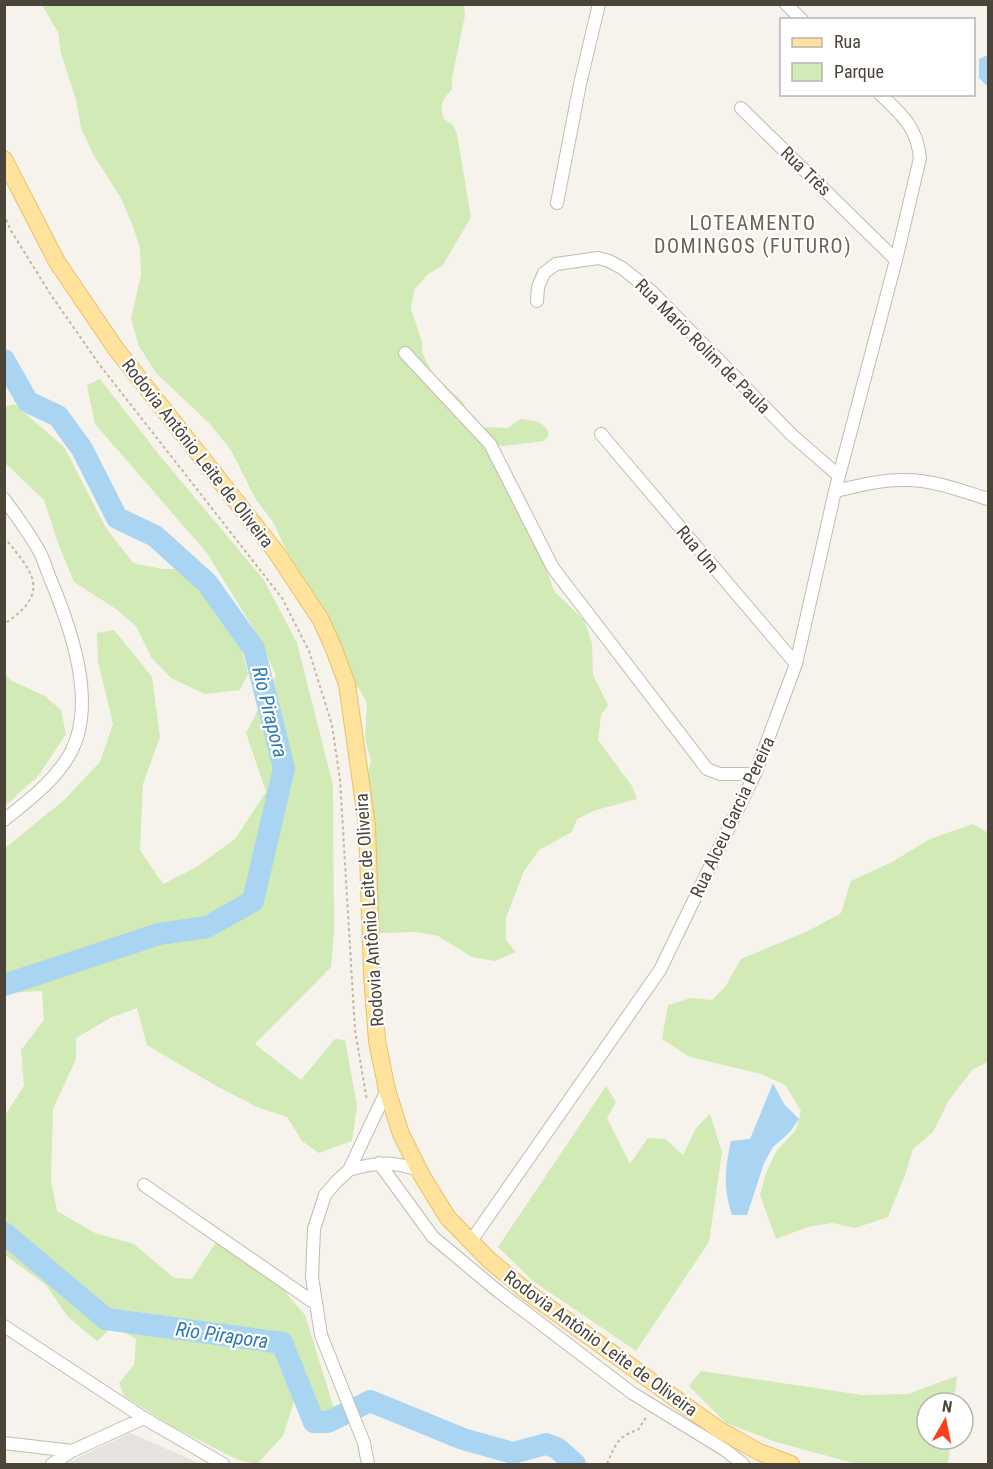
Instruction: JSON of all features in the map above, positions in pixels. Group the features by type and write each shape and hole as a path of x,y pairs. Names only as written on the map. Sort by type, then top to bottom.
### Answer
{"main road":[{"name":"Rodovia Antônio Leite de Oliveira","path":"4,159 57,262 116,349 276,552 315,610 334,649 347,684 367,825 372,975 377,1041 387,1090 401,1134 419,1170 448,1218 489,1260 530,1294 718,1429 759,1452 791,1464"}],"street":[{"path":"557,203 580,84 599,4"},
{"path":"786,4 800,18"},
{"name":"Rua Alceu Garcia Pereira","path":"471,1241 660,970 755,774 796,664 839,476 896,260 920,158 918,142 907,121 882,96"},
{"name":"Rua Três","path":"741,108 896,260"},
{"name":"Rua Mario Rolim de Paula","path":"537,301 538,287 544,273 556,264 598,258 622,268 651,291 792,435 839,476"},
{"path":"405,353 490,444 558,577 706,769 720,774 755,774"},
{"name":"Rua Um","path":"601,434 796,664"},
{"path":"836,491 877,482 906,480 941,485 988,499"},
{"path":"4,499 38,550 63,608 76,649 82,695 80,723 73,750 58,772 4,820"},
{"path":"368,1464 364,1443 321,1335 312,1277 314,1230 325,1195 349,1170 387,1090"},
{"path":"349,1170 379,1163 419,1170"},
{"path":"379,1163 433,1237 499,1292 632,1393 725,1450 743,1464"},
{"path":"144,1185 316,1304"},
{"path":"4,1326 144,1418 222,1464"},
{"path":"52,1464 72,1451 144,1418"},
{"path":"4,1443 72,1451"}],"path":[{"path":"4,214 16,238 99,364 282,598 309,651 332,725 340,780 355,1030 368,1104"},
{"path":"4,537 32,573 34,588 28,603 15,617 4,624"},
{"path":"607,1464 616,1444 625,1434 638,1430 653,1406"}],"shaded area":[{"path":"130,1433 181,1455 201,1464 65,1464"}],"green space":[{"path":"42,5 464,5 465,15 452,78 452,89 444,100 442,110 444,119 453,125 457,134 471,217 443,265 427,275 414,290 411,309 422,342 422,352 433,375 464,403 466,423 479,427 508,428 520,419 538,422 547,430 549,435 544,441 504,446 489,445 537,541 554,591 584,620 592,643 593,675 608,705 601,715 598,740 632,786 637,799 596,810 577,819 572,832 539,850 524,871 506,918 506,940 516,952 494,961 472,957 438,936 417,932 379,933 373,909 363,787 371,762 365,738 367,703 358,687 336,675 335,650 314,594 286,550 273,522 255,498 231,450 209,423 156,373 139,346 131,319 141,275 140,249 121,198 94,156 81,128 76,100 61,53 58,32"},
{"path":"100,379 160,456 264,580 297,643 333,785 334,932 331,967 255,1044 301,1080 335,1039 345,1040 357,1106 352,1141 319,1153 302,1141 287,1117 257,1107 218,1087 147,1045 137,1008 112,1017 76,1038 76,1059 53,1109 51,1181 57,1211 95,1233 134,1244 174,1278 192,1279 216,1242 279,1285 305,1315 336,1415 294,1402 283,1436 257,1464 238,1460 175,1428 124,1396 119,1383 134,1365 136,1339 113,1326 97,1341 68,1317 46,1285 5,1255 5,1115 24,1086 21,1050 44,1020 42,991 5,993 5,848 63,801 100,762 113,724 98,661 97,633 114,630 152,677 160,737 143,784 140,850 163,884 195,868 235,839 266,792 246,733 276,675 252,626 207,553 95,424 87,385"},
{"path":"14,404 64,447 106,528 133,563 162,569 184,569 239,640 248,674 240,690 205,694 171,678 151,657 136,626 116,609 74,582 44,500 5,463 5,407"},
{"path":"5,673 10,680 45,696 61,710 66,734 39,775 5,806"},
{"path":"973,824 988,833 988,1062 973,1069 949,1100 933,1132 913,1149 888,1217 855,1228 832,1223 808,1227 776,1239 760,1195 766,1173 777,1150 796,1130 801,1111 785,1085 761,1074 690,1057 662,1039 668,1005 691,998 712,1000 725,987 741,959 808,931 841,913 851,881 892,862 930,839"},
{"path":"606,1086 616,1102 607,1118 630,1164 648,1138 665,1139 683,1155 696,1128 710,1114 722,1152 709,1242 636,1351 533,1281 498,1247"},
{"path":"701,1371 862,1395 908,1394 915,1391 915,1451 950,1451 948,1464 857,1464 776,1442 726,1423 689,1386"},
{"path":"957,1376 955,1391 916,1391"}],"water":[{"path":"988,55 988,87 979,78 979,59"},
{"path":"773,1083 784,1104 799,1119 789,1133 773,1147 764,1163 747,1215 732,1215 727,1196 726,1178 731,1141 750,1139"}],"waterway":[{"name":"Rio Pirapora","path":"4,360 28,402 58,416 82,449 117,518 155,536 207,583 254,649 284,768 253,901 207,927 159,934 4,985"},
{"name":"Rio Pirapora","path":"4,1233 106,1319 282,1343 314,1422 328,1422 370,1401 463,1439 513,1453 546,1444 557,1448 575,1464"}],"district":[{"name":"LOTEAMENTO DOMINGOS (FUTURO)","path":"753,234"}]}
